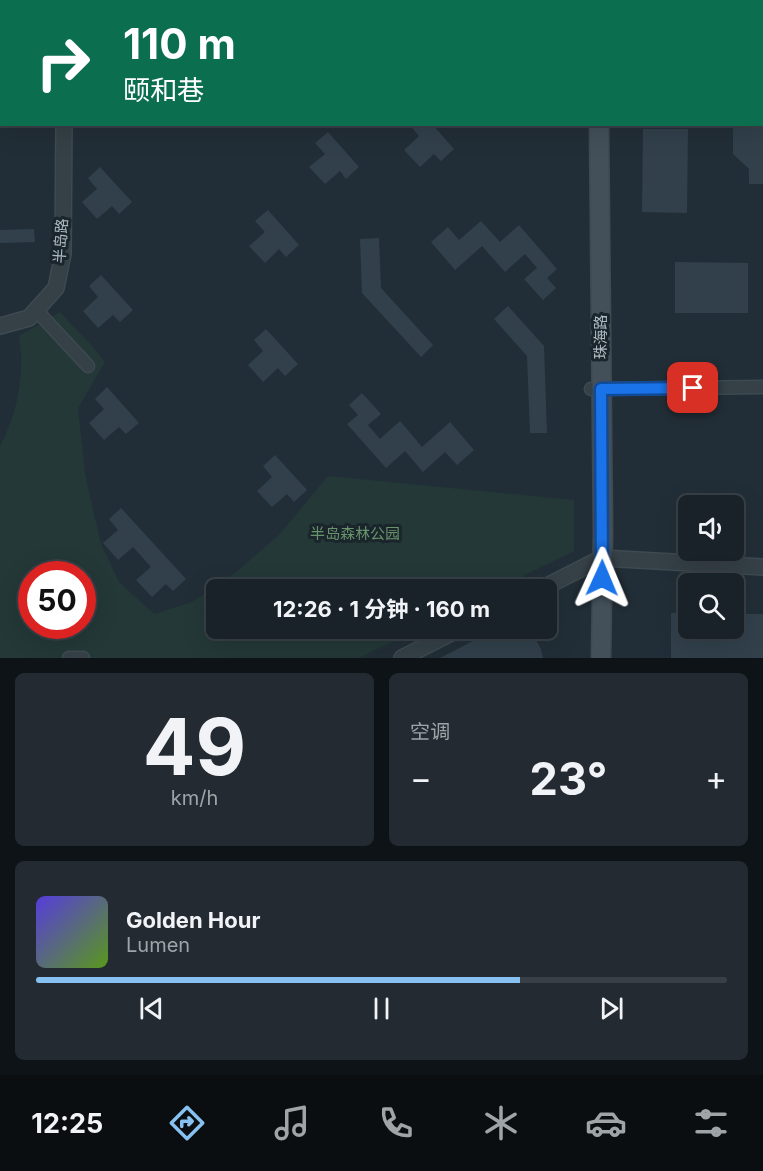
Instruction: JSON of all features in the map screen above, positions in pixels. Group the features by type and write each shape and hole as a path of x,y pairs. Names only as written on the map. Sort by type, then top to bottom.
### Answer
{"main road":[{"name":"珠海路","path":"591,126 597,561 601,658"},
{"name":"珠海路","path":"596,389 599,126"},
{"name":"珠海路","path":"589,658 597,561"}],"street":[{"name":"半岛路","path":"0,326 29,318 56,288 63,254 64,126"},
{"path":"36,310 88,366"},
{"path":"596,389 763,387"},
{"path":"557,581 597,561 763,567"},
{"path":"402,658 439,639"},
{"path":"69,658 83,658"}],"green space":[{"name":"半岛森林公园","path":"60,312 105,362 78,408 85,474 101,544 119,582 154,614 192,602 206,592 206,639 398,639 359,658 0,658 0,446 18,396 21,350 19,336"},
{"name":"半岛森林公园","path":"328,476 574,500 574,551 517,579 226,579 280,534"}],"building":[{"path":"411,126 434,126 454,149 441,161 434,154 420,167 404,150 419,136"},
{"path":"733,127 763,127 763,184 749,184 749,169 733,154"},
{"path":"643,129 688,129 687,213 642,212"},
{"path":"328,132 359,167 346,179 340,171 325,184 309,167 325,154 315,143"},
{"path":"100,167 132,202 119,214 112,206 97,219 82,202 97,189 88,178"},
{"path":"268,210 299,245 286,257 279,249 265,263 249,246 265,232 255,221"},
{"path":"481,221 500,242 519,225 557,269 547,278 556,288 543,300 524,279 537,268 525,254 505,272 482,246 455,270 431,242 448,227 459,240"},
{"path":"34,229 35,242 0,243 0,230"},
{"path":"379,238 381,288 433,345 421,357 362,293 360,239"},
{"path":"675,262 748,263 748,313 675,313"},
{"path":"101,275 133,310 120,322 113,315 98,328 83,311 98,297 89,286"},
{"path":"508,306 544,346 547,433 530,433 527,356 494,319"},
{"path":"266,329 298,364 285,376 278,368 263,382 248,365 263,351 254,340"},
{"path":"107,387 139,423 126,434 119,427 104,440 89,423 104,409 95,399"},
{"path":"362,393 381,414 368,425 380,439 400,421 422,447 450,422 474,450 457,465 445,452 423,472 405,451 386,468 347,424 358,415 349,405"},
{"path":"275,455 307,490 294,502 287,494 272,507 257,491 272,477 263,466"},
{"path":"121,508 186,579 173,591 166,584 152,597 136,580 151,567 133,547 118,560 103,543 118,530 109,519"},
{"path":"671,613 678,613 678,639 744,639 744,614 763,614 763,658 671,658"},
{"path":"477,639 536,639 543,658 440,658"}],"route":[{"path":"602,578 601,389 693,388"}]}
